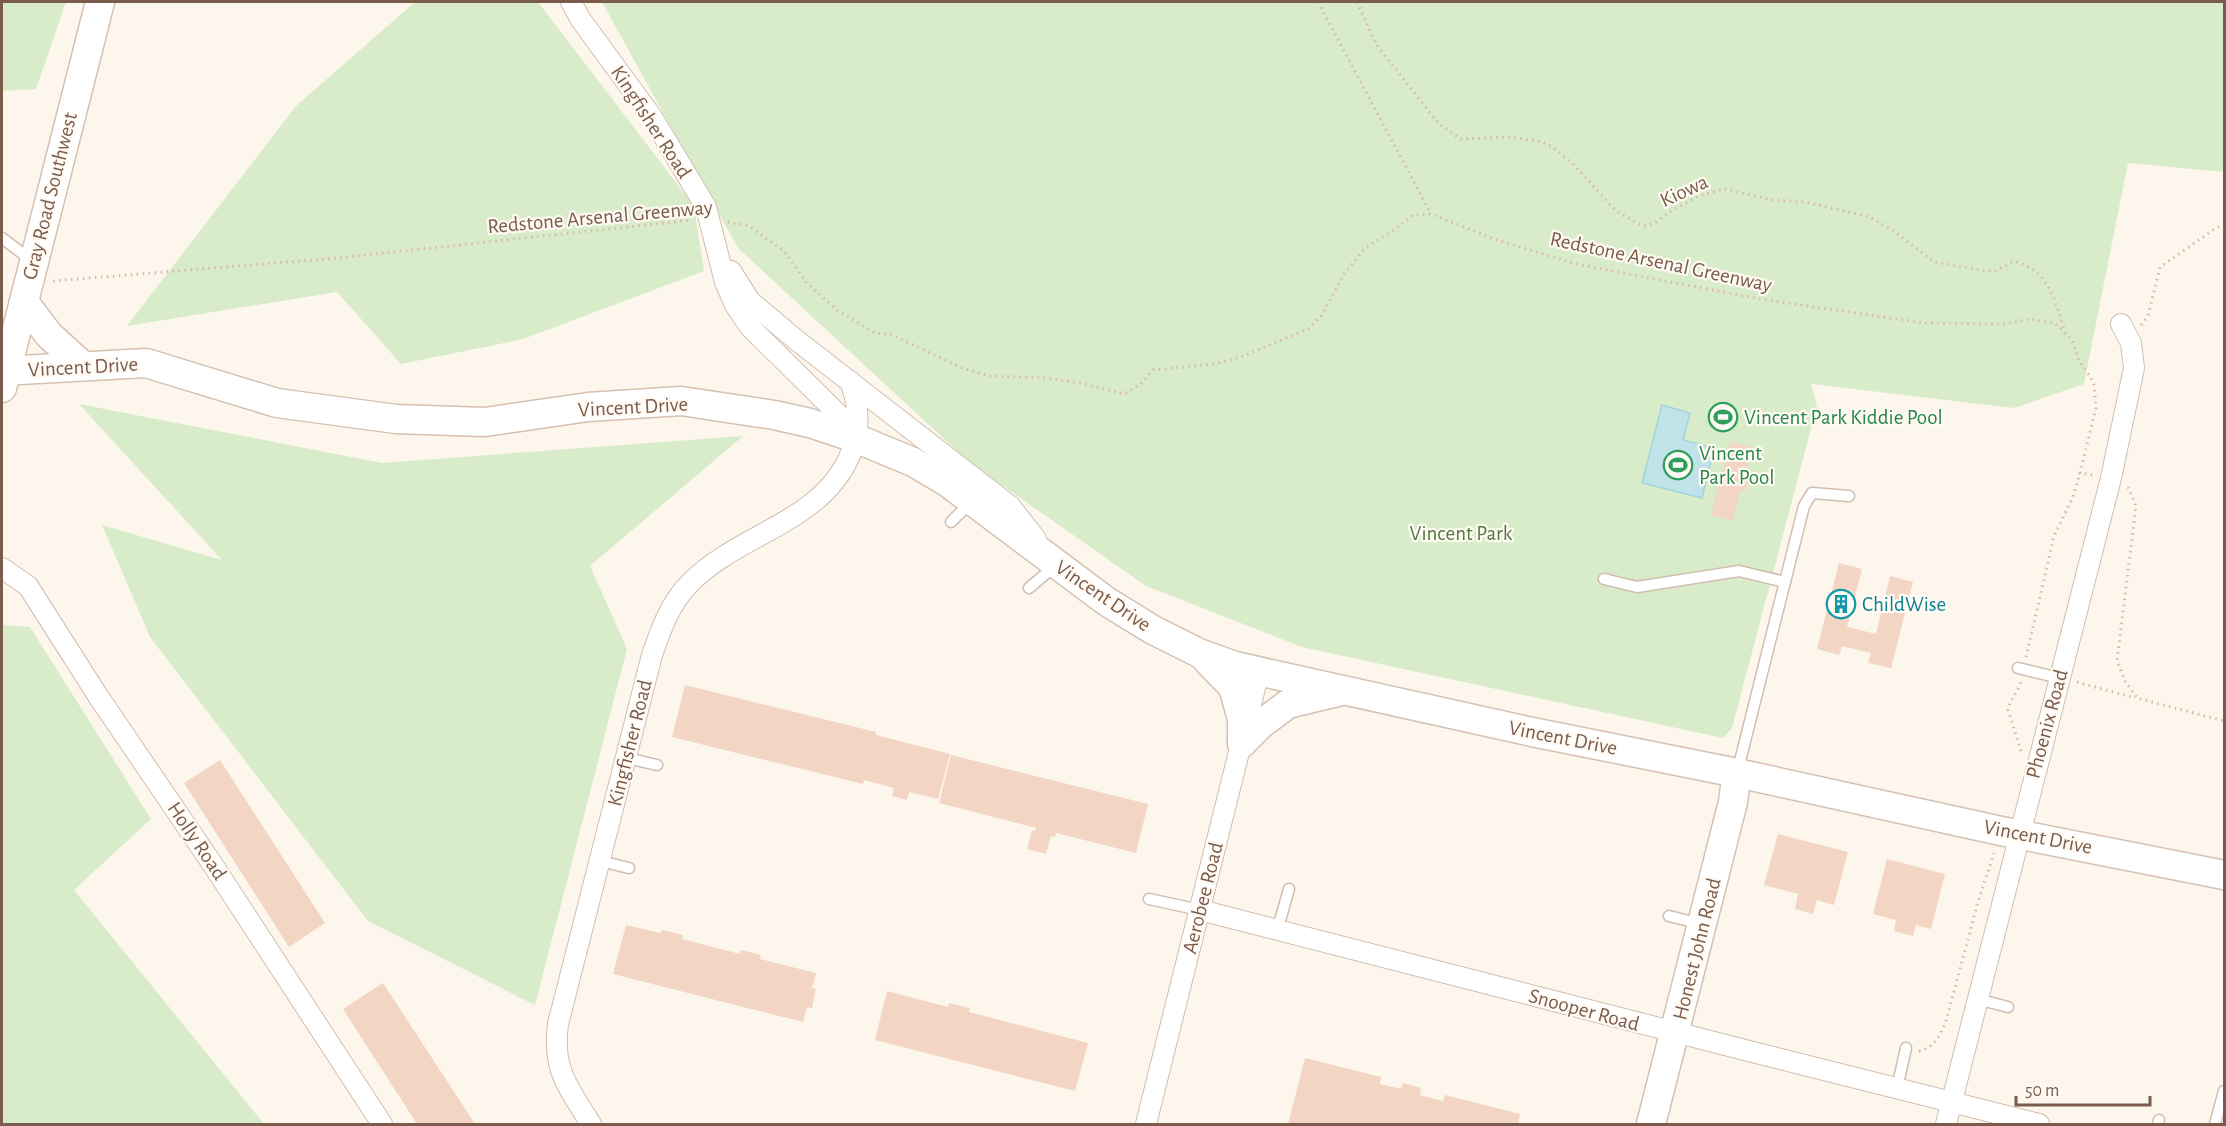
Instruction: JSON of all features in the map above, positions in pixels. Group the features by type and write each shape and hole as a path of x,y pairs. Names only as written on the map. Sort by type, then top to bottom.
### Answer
{"street":[{"name":"Gray Road Southwest","path":"3,377 100,2"},
{"name":"Kingfisher Road","path":"571,2 581,20 652,117 706,207 725,282 735,305 750,327 833,408 855,438"},
{"name":"Kingfisher Road","path":"716,249 750,301 795,339 1010,506 1056,565"},
{"path":"28,282 49,335 83,366"},
{"name":"Phoenix Road","path":"1946,1125 1977,999 2010,832 2059,678 2092,556 2110,478 2134,368 2125,332"},
{"name":"Vincent Drive","path":"3,377 83,366 146,363 277,403 396,419 485,422 588,407 681,401 774,414 855,438 913,462 947,482 1107,601 1153,630 1199,653 1234,666 1532,732 2224,875"},
{"name":"Kingfisher Road","path":"591,1125 567,1086 557,1062 558,1024 652,655 667,612 689,583 713,563 817,501 848,464 858,414 856,396 850,381"},
{"name":"Holly Road","path":"2,568 28,586 98,696 213,865 382,1125"},
{"path":"1199,653 1233,687 1242,719 1242,744"},
{"name":"Aerobee Road","path":"1146,1125 1259,672"},
{"path":"1242,744 1261,724 1288,704 1342,691"},
{"name":"Honest John Road","path":"1652,1125 1733,802 1737,773"},
{"name":"Snooper Road","path":"1200,910 1676,1034 2039,1125"}],"lane":[{"path":"2,238 28,282"},
{"path":"1737,773 1804,506 1812,494 1849,496"},
{"path":"951,522 972,501"},
{"path":"1029,588 1056,565"},
{"path":"1604,579 1637,587 1739,571 1785,582"},
{"path":"2021,668 2059,678"},
{"path":"627,758 657,765"},
{"path":"600,861 630,868"},
{"path":"1277,931 1289,889"},
{"path":"1149,899 1200,910"},
{"path":"1670,916 1703,924"},
{"path":"1977,999 2008,1007"},
{"path":"1896,1088 1906,1048"},
{"path":"2215,1125 2223,1103 2224,1091"}],"path":[{"path":"1318,2 1431,214"},
{"name":"Kiowa","path":"1357,2 1376,44 1439,124 1461,139 1510,137 1543,142 1575,166 1616,211 1635,223 1643,226 1655,223 1669,212 1699,196 1725,189 1773,200 1805,202 1870,218 1894,231 1934,262 1985,271 1995,271 2014,261 2030,267 2048,284 2065,333"},
{"name":"Redstone Arsenal Greenway","path":"28,282 338,258 709,218 749,226 785,252 806,282 837,310 875,333 890,334 960,367 989,376 1045,378 1080,383 1124,394 1141,384 1153,370 1214,364 1241,357 1308,329 1322,315 1344,274 1365,248 1395,229 1413,214 1431,214 1497,240 1576,264 1760,299 1924,323 2005,324 2029,319 2055,323 2065,333"},
{"path":"2125,332 2148,316 2160,267 2224,224"},
{"path":"2019,759 2021,746 2008,710 2009,704 2019,688 2021,668 2054,536 2073,497 2096,408 2094,385 2079,361 2072,340 2065,333"},
{"path":"2080,473 2126,480 2136,506 2117,660 2125,681 2137,698"},
{"path":"2059,678 2224,721"},
{"path":"1906,1048 1916,1052 1923,1050 1939,1038 1946,1021 1978,902 2010,832"}],"green space":[{"path":"2,2 66,2 36,89 2,91"},
{"path":"415,2 538,2 694,206 704,271 523,339 401,364 337,292 127,326 296,106"},
{"name":"Vincent Park","path":"602,2 2224,2 2224,172 2128,163 2084,384 2014,408 1811,384 1817,406 1732,728 1723,738 1302,647 1146,586 969,462 738,248"},
{"path":"79,404 382,463 743,436 590,566 627,649 535,1005 368,921 150,637 102,525 222,560"},
{"path":"2,625 30,627 151,819 74,890 264,1124 2,1124"}],"water":[{"name":"Vincent Park Pool","path":"1662,405 1690,413 1683,440 1714,448 1702,498 1642,483"},
{"name":"Vincent Park Kiddie Pool","path":"1718,407 1731,416 1729,426 1723,428 1714,419 1711,412 1713,408"}],"building":[{"name":"Vincent Park Pool","path":"1730,442 1752,447 1746,471 1750,472 1745,491 1741,490 1733,521 1711,515"},
{"name":"ChildWise","path":"1839,563 1862,569 1847,627 1876,634 1890,576 1913,582 1891,668 1868,663 1871,653 1842,646 1839,655 1817,649"},
{"path":"685,685 876,732 876,735 950,754 938,799 909,792 907,800 892,796 894,788 864,780 863,784 672,737"},
{"path":"951,755 1148,804 1136,853 1056,833 1055,837 1051,836 1046,854 1027,849 1032,830 1035,831 1036,828 939,803"},
{"path":"220,760 325,923 289,947 184,783"},
{"path":"1778,834 1848,852 1834,905 1817,900 1813,914 1795,909 1798,894 1764,885"},
{"path":"1887,859 1945,874 1931,929 1916,925 1913,936 1894,931 1896,920 1873,914"},
{"path":"626,925 660,933 662,930 683,935 682,939 740,954 741,950 761,955 760,959 816,973 812,988 816,989 812,1008 807,1007 803,1022 613,974"},
{"path":"383,983 475,1124 417,1124 343,1009"},
{"path":"887,991 948,1007 949,1003 970,1008 969,1012 1088,1043 1075,1091 875,1040"},
{"path":"1305,1058 1381,1077 1380,1084 1401,1089 1403,1083 1421,1088 1420,1095 1443,1101 1445,1095 1520,1114 1518,1124 1288,1124"}],"place":[{"name":"Vincent Park Kiddie Pool","path":"1723,417"},
{"name":"Vincent Park Pool","path":"1678,465"},
{"name":"ChildWise","path":"1841,604"}]}
